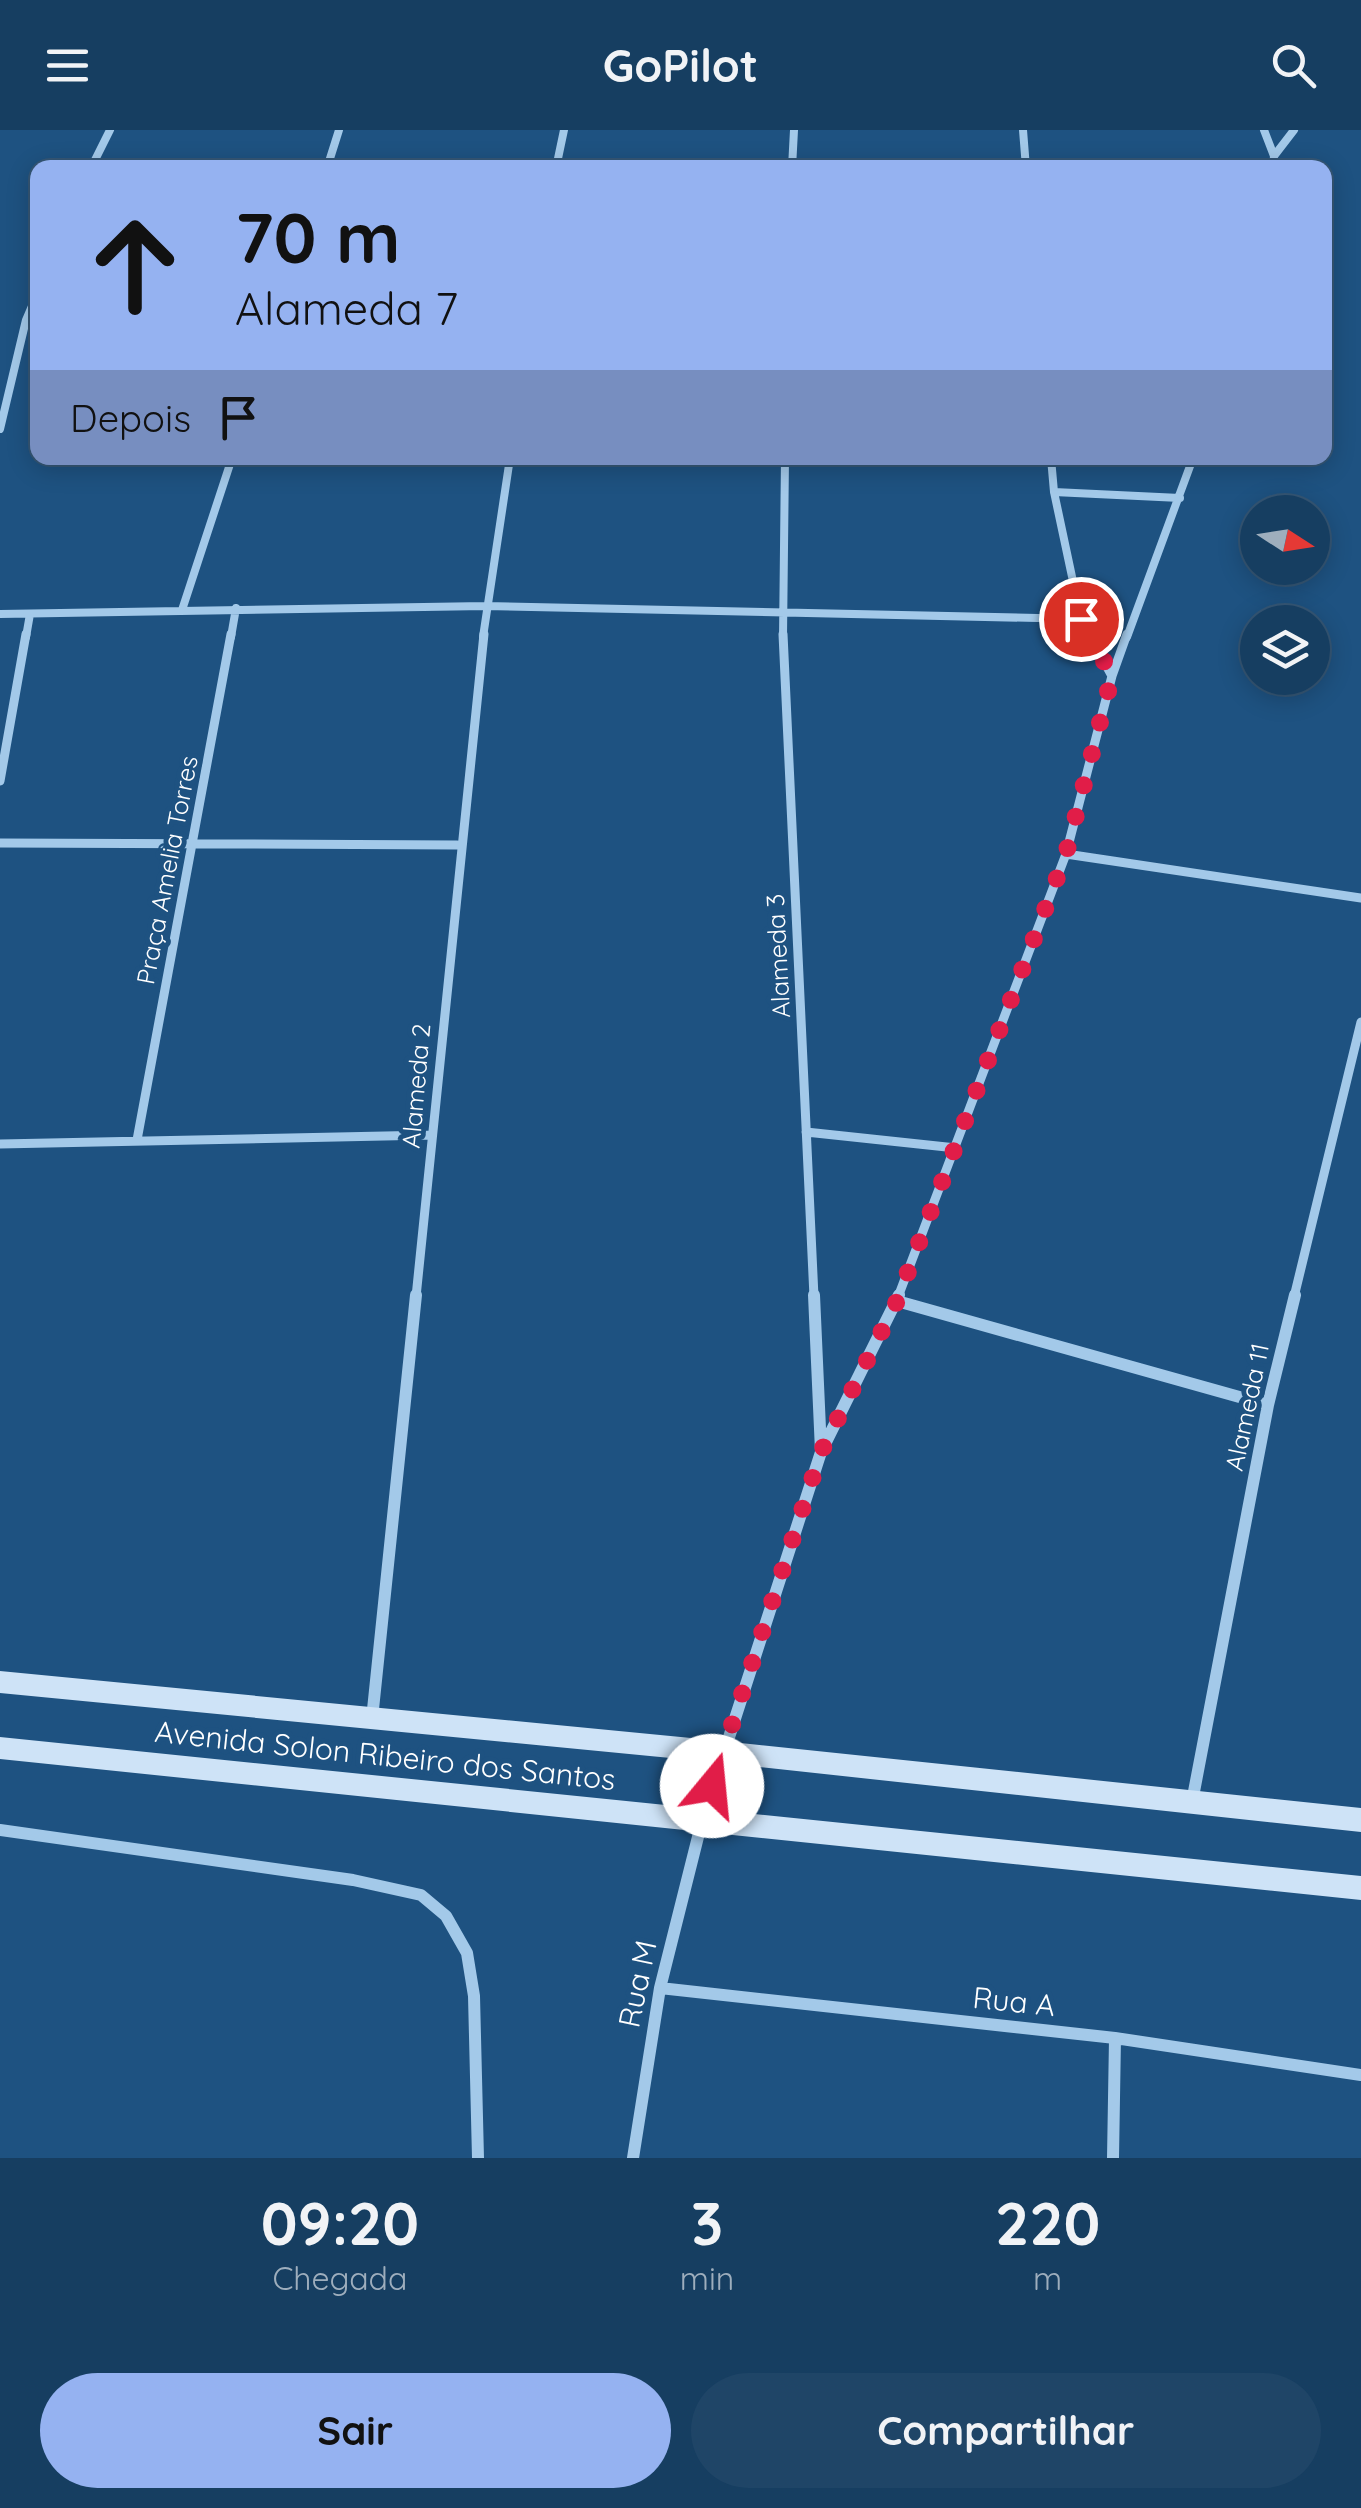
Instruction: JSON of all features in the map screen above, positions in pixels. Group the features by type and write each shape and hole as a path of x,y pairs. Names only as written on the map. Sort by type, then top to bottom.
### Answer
{"street":[{"path":"94,160 110,130"},
{"path":"329,160 339,130"},
{"path":"558,160 564,130"},
{"path":"792,160 794,130"},
{"path":"1023,130 1025,160"},
{"path":"1264,130 1274,160"},
{"path":"1274,156 1294,130"},
{"path":"0,429 30,311"},
{"path":"182,610 230,465"},
{"name":"Alameda 2","path":"372,1719 432,1135 457,845 484,606 509,465"},
{"name":"Alameda 3","path":"786,465 782,610 821,1452"},
{"path":"1052,465 1081,619 1112,676"},
{"path":"821,1452 897,1301 956,1148 1066,854 1112,676 1191,465"},
{"path":"1054,492 1180,498"},
{"path":"0,614 484,606 1081,619"},
{"name":"Praça Amelia Torres","path":"136,1140 236,608"},
{"path":"0,782 30,614"},
{"path":"0,843 457,845"},
{"path":"1066,854 1361,898"},
{"name":"Alameda 11","path":"1191,1804 1268,1405 1361,1022"},
{"path":"806,1132 956,1148"},
{"path":"0,1144 432,1135"},
{"path":"897,1301 1268,1405"},
{"name":"Rua M","path":"633,2158 660,1988 702,1821 821,1452"},
{"name":"Avenida Solon Ribeiro dos Santos","path":"0,1682 722,1752 1361,1820"},
{"name":"Avenida Solon Ribeiro dos Santos","path":"0,1748 1361,1888"},
{"path":"0,1830 354,1880 420,1895 446,1916 468,1954 474,1996 478,2158"},
{"name":"Rua A","path":"660,1988 1116,2038 1361,2075"},
{"path":"1113,2158 1116,2038"}],"route":[{"path":"712,1786 821,1452 897,1301 1066,854 1112,676 1081,619"}]}
